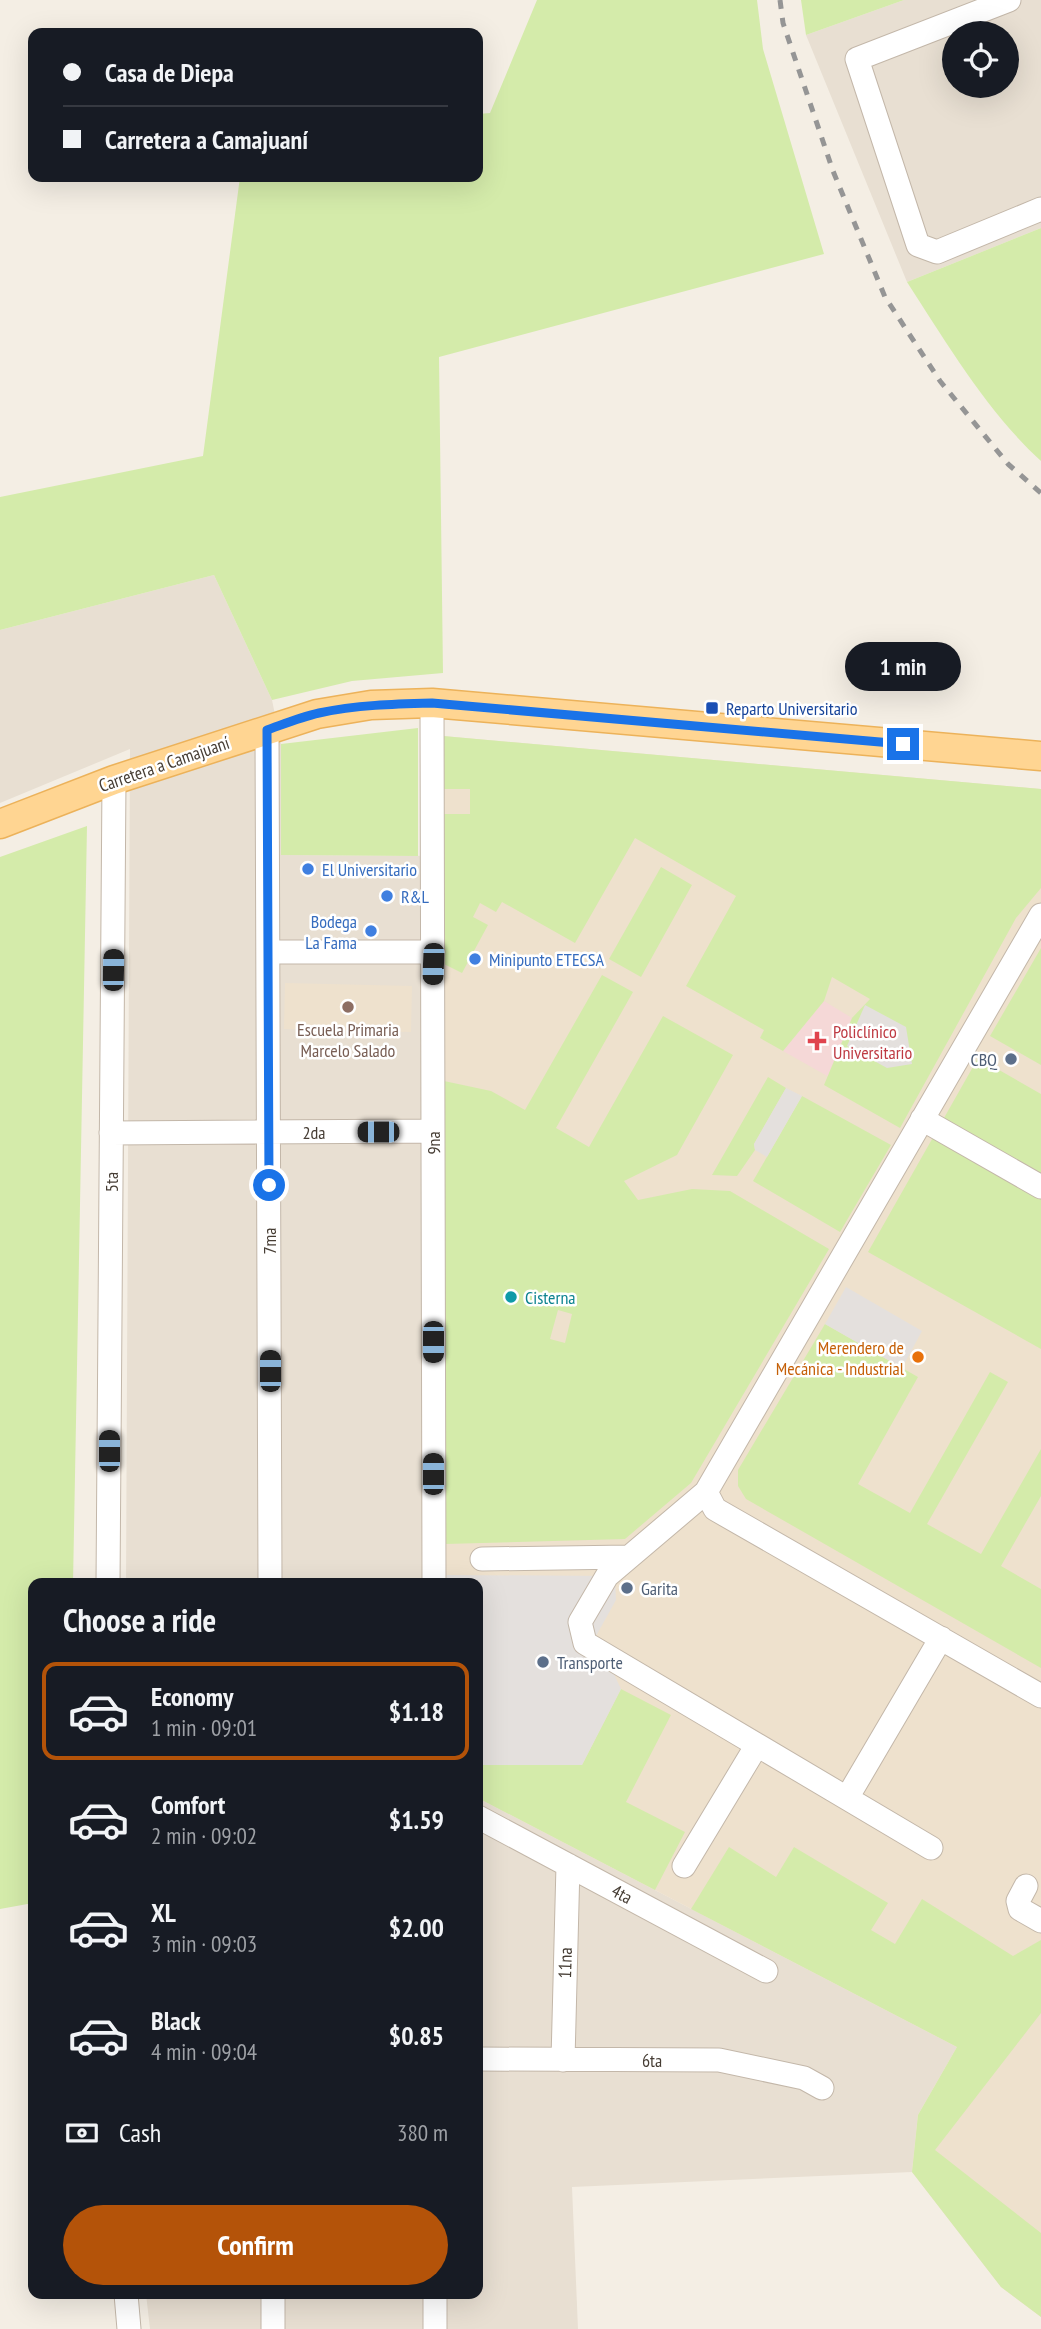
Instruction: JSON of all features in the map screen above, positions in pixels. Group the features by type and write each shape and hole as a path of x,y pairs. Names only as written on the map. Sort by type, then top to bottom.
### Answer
{"main road":[{"name":"Carretera a Camajuaní","path":"0,824 114,780 317,714 358,707 432,703 1041,756"}],"street":[{"path":"1009,0 857,58 918,245 937,252 1041,209"},
{"name":"9na","path":"432,703 434,1578"},
{"name":"7ma","path":"267,730 270,1578"},
{"name":"5ta","path":"108,1578 114,780"},
{"path":"931,1848 585,1643 580,1622 607,1576 706,1492 1041,915"},
{"path":"268,952 432,952"},
{"path":"922,1119 1041,1187"},
{"name":"2da","path":"111,1133 433,1131"},
{"path":"706,1492 715,1509 1041,1696"},
{"path":"482,1559 629,1557"},
{"path":"847,1798 941,1638"},
{"path":"684,1866 757,1745"},
{"name":"4ta","path":"483,1820 766,1971"},
{"name":"11na","path":"562,2060 568,1866"},
{"path":"1026,1886 1018,1901 1020,1909 1041,1921"},
{"name":"6ta","path":"483,2059 719,2060 804,2078 822,2088"},
{"path":"126,2299 129,2329"},
{"path":"273,2299 273,2329"},
{"path":"435,2299 435,2329"}],"shaded area":[{"path":"904,0 1041,0 1041,228 907,282 806,35"},
{"path":"214,575 272,700 281,744 281,855 444,856 444,1578 126,1578 130,749 0,803 0,630"},
{"path":"443,736 1041,789 1041,2317 1001,2287 912,2172 918,2115 957,2047 483,1801 483,1578 444,1578"},
{"name":"Escuela Primaria Marcelo Salado","path":"285,983 412,986 411,1032 284,1029"},
{"name":"Policlínico Universitario","path":"824,1001 852,1018 829,1077 783,1051"},
{"path":"865,1005 906,1027 912,1064 887,1068 847,1046"},
{"path":"786,1088 802,1096 767,1157 755,1150 754,1144"},
{"path":"846,1287 922,1331 902,1368 825,1324"},
{"name":"Transporte","path":"444,1575 615,1576 616,1600 596,1636 621,1689 582,1765 483,1765 483,1578 444,1578"},
{"path":"483,1801 957,2047 918,2115 912,2172 572,2187 578,2329 150,2329 147,2299 483,2299"}],"green space":[{"path":"537,0 757,0 763,49 824,254 439,357 443,673 352,681 272,700 214,575 0,630 0,497 203,456 239,182 483,182 483,114 490,113"},
{"path":"801,0 904,0 806,35"},
{"path":"1041,228 1041,461 986,399 907,282"},
{"path":"418,728 418,856 281,855 281,744"},
{"path":"443,736 1041,789 1041,888 1016,918 900,1128 824,1085 852,1018 870,999 832,977 824,1001 783,1051 760,1038 764,1030 686,986 736,896 635,838 575,943 502,902 496,912 480,903 473,917 488,925 462,973 444,964 443,814 470,814 470,789 443,789"},
{"path":"87,826 73,1578 28,1578 28,1904 0,1909 0,857"},
{"path":"661,867 692,885 641,977 609,959"},
{"path":"1041,948 1041,1065 990,1036"},
{"path":"602,975 633,992 556,1128 589,1147 663,1016 733,1055 677,1155 624,1181 638,1200 692,1189 730,1191 829,1249 691,1483 625,1539 445,1544 444,1081 491,1091 525,1110","holes":["558,1310 572,1314 565,1343 550,1339"]},
{"path":"978,1058 1041,1094 1041,1349 868,1252"},
{"path":"768,1077 786,1088 754,1144 755,1150 737,1176 712,1175"},
{"path":"802,1096 891,1145 840,1232 753,1181"},
{"path":"825,1324 918,1377 858,1484 910,1513 990,1372 1008,1382 927,1524 981,1554 1041,1449 1041,1496 1001,1566 1041,1589 1041,1668 746,1499 738,1486 738,1470"},
{"path":"621,1689 671,1715 626,1802 685,1832 655,1890 483,1801 483,1765 582,1765"},
{"path":"729,1847 776,1877 794,1847 888,1903 871,1930 895,1944 922,1899 1013,1956 1041,1940 1041,2013 935,2150 1041,2233 1041,2317 1001,2287 912,2172 918,2115 957,2047 691,1909"}],"railway":[{"path":"780,0 783,23 833,171 885,297 940,381 1008,464 1041,493"}],"place":[{"name":"Reparto Universitario","path":"712,708"},
{"name":"El Universitario","path":"308,869"},
{"name":"R&L","path":"387,896"},
{"name":"Bodega La Fama","path":"371,931"},
{"name":"Minipunto ETECSA","path":"475,959"},
{"name":"Escuela Primaria Marcelo Salado","path":"348,1007"},
{"name":"Policlínico Universitario","path":"817,1041"},
{"name":"CBQ","path":"1011,1059"},
{"name":"Cisterna","path":"511,1297"},
{"name":"Merendero de Mecánica - Industrial","path":"918,1357"},
{"name":"Garita","path":"627,1588"},
{"name":"Transporte","path":"543,1662"}],"route":[{"path":"269,1185 267,730 317,714 344,709 371,705 432,703 903,744"}]}
